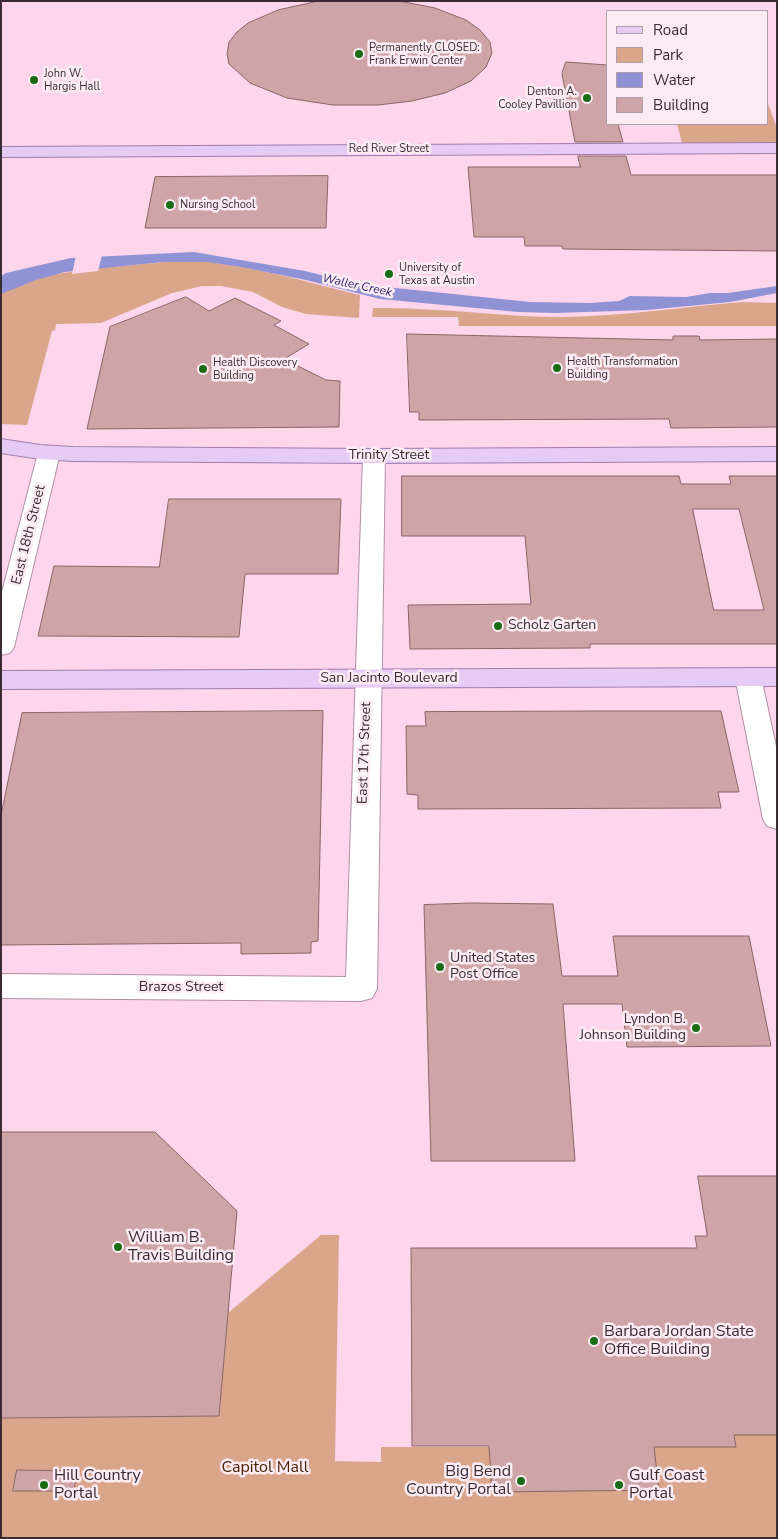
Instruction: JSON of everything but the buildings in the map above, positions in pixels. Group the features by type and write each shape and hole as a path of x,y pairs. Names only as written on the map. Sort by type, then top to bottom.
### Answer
{"main road":[{"name":"Red River Street","path":"1,152 777,148"},
{"name":"Trinity Street","path":"1,446 49,453 374,456 777,454"},
{"name":"San Jacinto Boulevard","path":"1,680 777,677"}],"street":[{"name":"East 18th Street","path":"1,647 49,453"},
{"name":"East 17th Street","path":"361,989 367,680 374,456"},
{"path":"748,677 777,820"},
{"name":"Brazos Street","path":"1,986 361,989"}],"green space":[{"path":"768,104 777,128 777,143 682,143 677,125 768,125"},
{"path":"163,262 209,262 247,268 360,295 359,318 306,314 282,307 253,292 221,286 202,286 172,293 101,323 56,324 55,330 52,331 27,425 1,424 1,294 17,285 57,274"},
{"path":"742,302 777,303 777,326 459,326 458,317 372,317 373,308 564,317 631,313"},
{"name":"Capitol Mall","path":"321,1235 339,1235 335,1461 381,1462 381,1447 735,1447 734,1435 777,1435 777,1538 1,1538 1,1418 219,1416 228,1313"}],"water":[{"name":"Waller Creek","path":"194,252 305,271 357,284 530,302 590,303 619,301 630,296 686,297 777,286 777,293 730,302 647,310 555,313 518,312 380,299 306,280 241,267 207,262 163,262 65,272 36,280 1,294 1,276 6,273 71,258"}],"pier":[{"path":"76,255 102,255 98,271 72,274"}],"place":[{"name":"Permanently CLOSED: Frank Erwin Center","path":"359,54"},
{"name":"John W. Hargis Hall","path":"34,80"},
{"name":"Denton A. Cooley Pavillion","path":"587,98"},
{"name":"Nursing School","path":"170,205"},
{"name":"University of Texas at Austin","path":"389,274"},
{"name":"Health Transformation Building","path":"557,368"},
{"name":"Health Discovery Building","path":"203,369"},
{"name":"Scholz Garten","path":"498,626"},
{"name":"United States Post Office","path":"440,967"},
{"name":"Lyndon B. Johnson Building","path":"696,1028"},
{"name":"William B. Travis Building","path":"118,1247"},
{"name":"Barbara Jordan State Office Building","path":"594,1341"},
{"name":"Big Bend Country Portal","path":"521,1481"},
{"name":"Hill Country Portal","path":"44,1485"},
{"name":"Gulf Coast Portal","path":"619,1485"}]}
